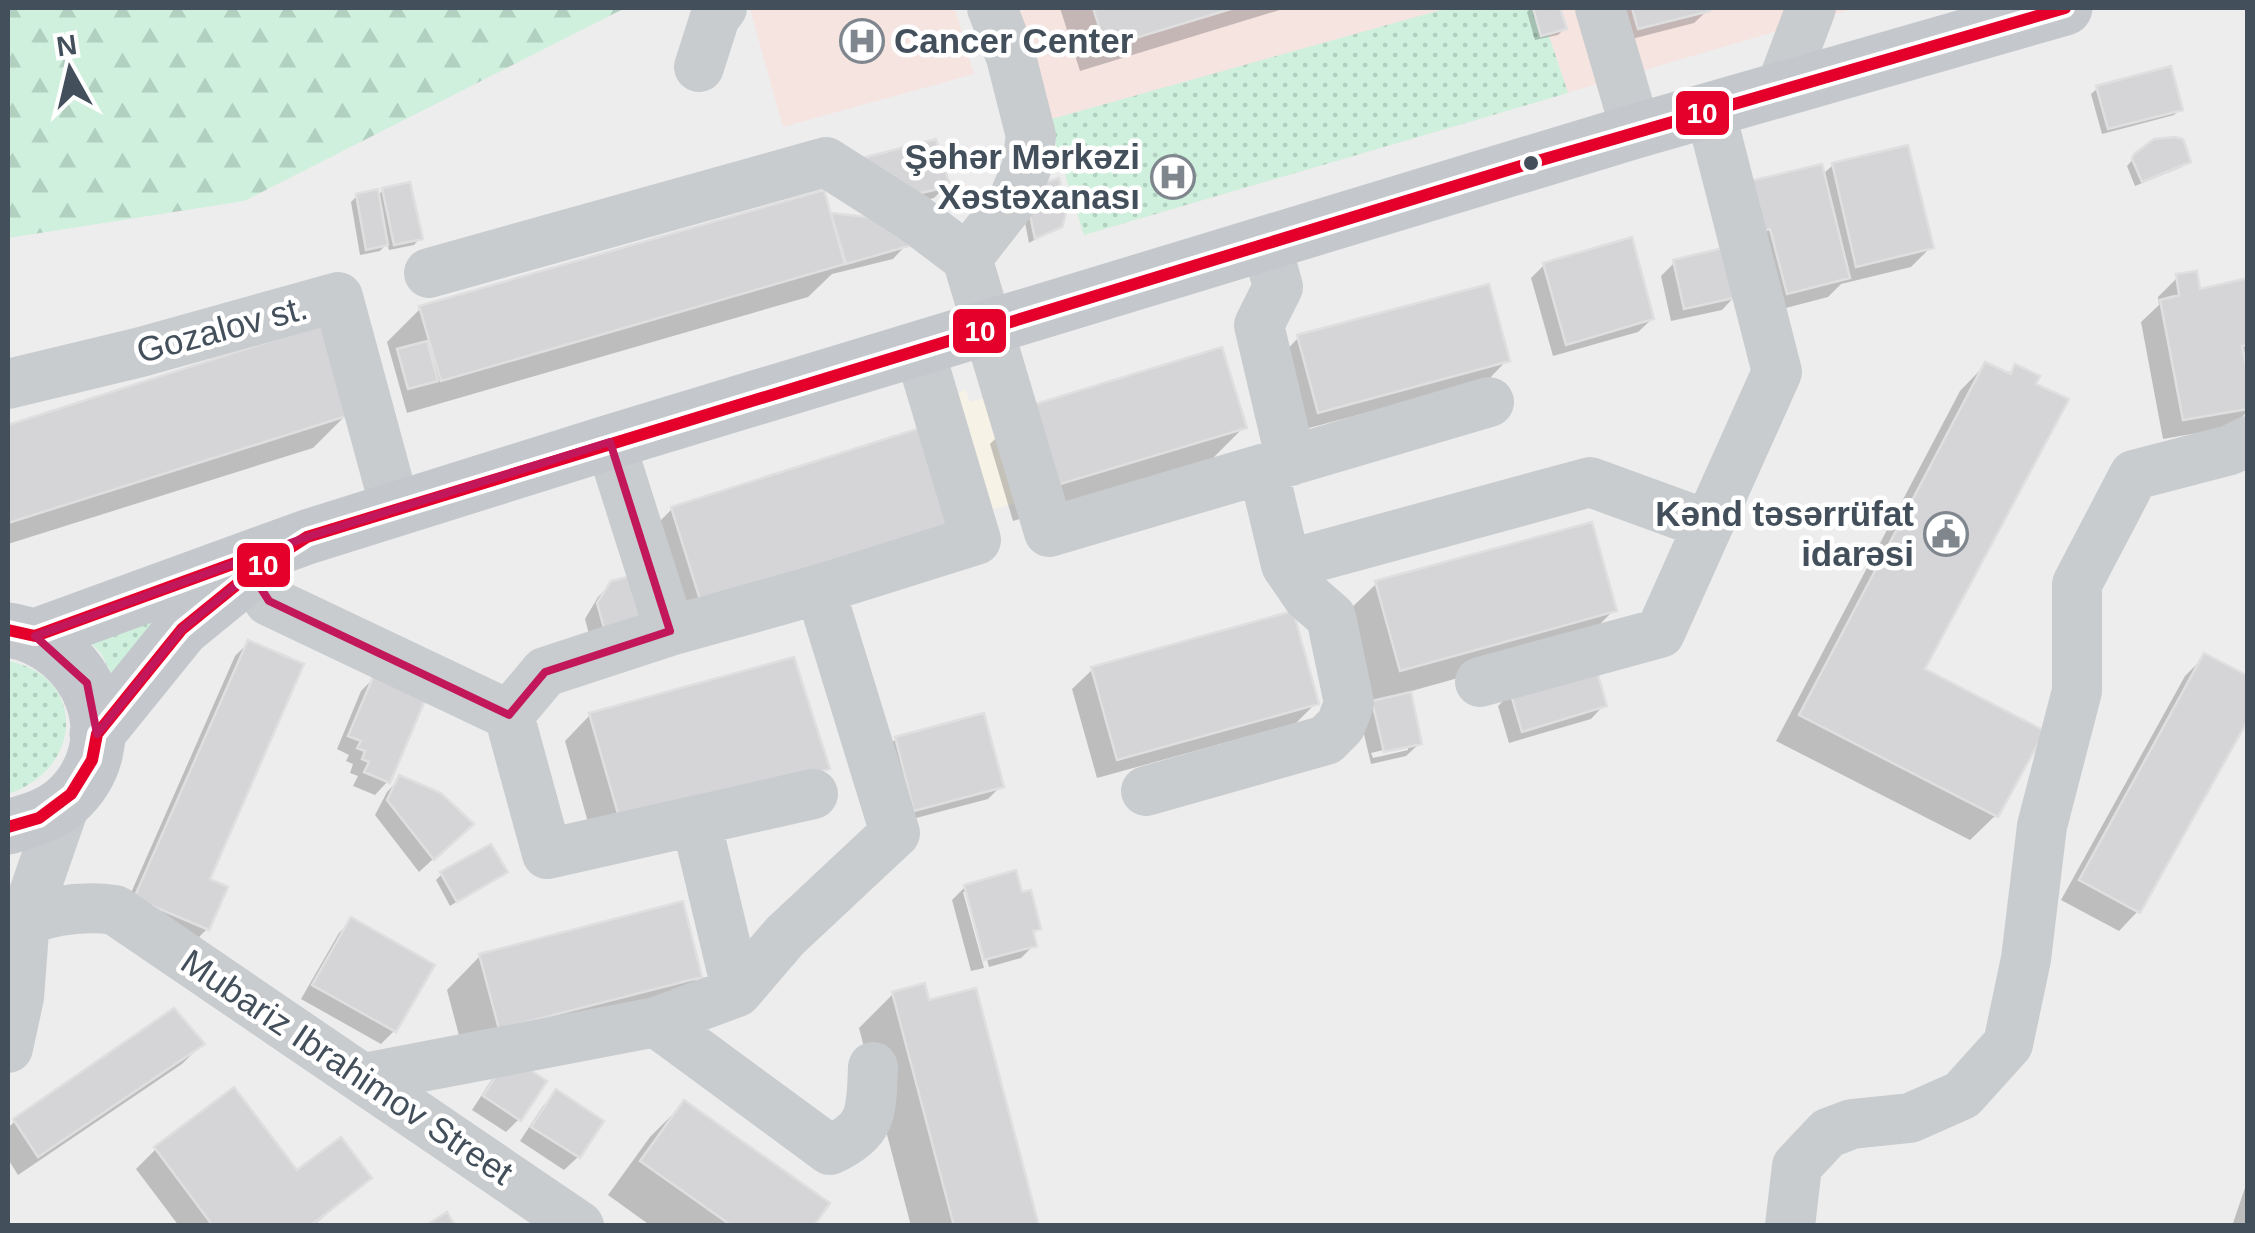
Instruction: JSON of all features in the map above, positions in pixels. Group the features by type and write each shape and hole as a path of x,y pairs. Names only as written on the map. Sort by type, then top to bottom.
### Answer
{"main road":[{"path":"21,633 307,537 986,327 1636,131 2065,8"},
{"path":"96,734 182,629 250,573 307,537"},
{"path":"8,827 39,819 66,801 85,775 96,746 97,714 86,683 68,657 21,633"}],"street":[{"path":"699,67 715,17 722,8"},
{"path":"967,258 1014,198 1026,168 1031,136 1011,56 992,8"},
{"path":"1600,8 1636,131"},
{"path":"1780,90 1811,8"},
{"path":"1480,682 1660,633 1777,372 1710,110"},
{"path":"429,273 826,162 914,218 967,258 1049,532 1489,402"},
{"path":"1146,791 1326,740 1341,725 1349,704 1331,617 1308,597 1286,565 1258,325 1278,287 1266,243"},
{"name":"Gozalov st.","path":"8,384 338,297 396,511"},
{"path":"509,715 544,672 976,540 919,349"},
{"path":"1790,1226 1798,1166 1828,1133 1852,1124 1910,1118 1962,1095 2008,1044 2026,960 2042,826 2077,691 2077,584 2134,476 2230,450 2248,441"},
{"path":"610,442 670,631"},
{"path":"1286,565 1590,482 1708,524"},
{"path":"250,573 269,600 509,715 547,854 813,794"},
{"path":"364,1078 656,1022 737,992 785,936 895,832 820,589"},
{"path":"8,1048 19,997 13,914 66,801"},
{"path":"696,822 737,992"},
{"name":"Mubariz Ibrahimov Street","path":"13,914 94,907 114,910 580,1226"},
{"path":"656,1022 830,1150 853,1140 871,1115 873,1067"}],"highlighted area":[{"path":"610,442 670,631 545,672 509,715 269,601 251,573 182,629 97,734 87,683 35,636 307,537"}],"shaded area":[{"name":"Cancer Center","path":"955,8 974,74 783,127 750,9"},
{"name":"Şəhər Mərkəzi Xəstəxanası","path":"1012,8 1856,8 1084,235"},
{"path":"965,389 970,402 995,395 1028,500 977,513 945,404"}],"green space":[{"path":"8,8 625,8 244,201 8,238"},
{"name":"Şəhər Mərkəzi Xəstəxanası","path":"1448,8 1533,8 1541,35 1548,33 1568,93 1084,235 1048,120"},
{"path":"163,610 113,677 101,653 83,636"},
{"path":"8,661 34,670 52,685 63,703 66,724 62,745 51,765 33,782 8,794"}],"building":[{"path":"1093,8 1234,8 1106,47"},
{"path":"1533,8 1560,8 1567,29 1541,36"},
{"path":"1632,8 1710,8 1710,11 1638,29"},
{"path":"2171,66 2183,110 2108,129 2096,86"},
{"path":"936,139 950,186 896,199 859,159"},
{"path":"2154,139 2183,139 2191,162 2142,182 2132,159 2134,154"},
{"path":"1908,145 1934,248 1856,267 1832,163"},
{"path":"1822,164 1850,278 1787,294 1770,229 1759,232 1746,182"},
{"path":"1059,178 1067,209 1062,227 1035,239 1028,205 1035,186"},
{"path":"410,182 423,239 394,245 382,188"},
{"path":"378,189 388,245 366,250 356,194"},
{"path":"824,190 845,264 441,381 419,306"},
{"path":"831,213 901,221 909,246 846,264"},
{"path":"1632,237 1654,319 1566,345 1543,263"},
{"path":"1727,247 1738,297 1684,309 1673,260"},
{"path":"2197,271 2200,289 2248,278 2248,345 2242,346 2248,373 2248,409 2183,420 2160,300 2179,295 2176,274"},
{"path":"1489,284 1510,361 1318,413 1297,335"},
{"path":"321,325 350,415 8,523 8,425"},
{"path":"427,341 438,381 408,389 397,349"},
{"path":"1222,347 1247,428 1047,488 1022,408"},
{"name":"Kənd təsərrüfat idarəsi","path":"1985,362 2011,374 2015,364 2040,376 2036,384 2069,399 1925,669 2045,731 1998,817 1799,715"},
{"path":"920,428 952,527 702,606 671,507"},
{"path":"1592,522 1617,611 1400,671 1375,581"},
{"path":"635,575 648,623 606,635 597,603 611,581"},
{"path":"1293,611 1319,704 1117,760 1091,667"},
{"path":"248,640 304,664 210,879 228,887 209,930 134,898"},
{"path":"2204,653 2248,676 2248,720 2140,913 2079,880"},
{"path":"794,657 830,769 621,824 589,713"},
{"path":"1595,665 1607,706 1522,732 1510,691"},
{"path":"374,675 426,698 390,783 364,772 369,762 362,759 365,751 357,748 361,741 348,736"},
{"path":"1411,692 1422,744 1384,752 1372,701"},
{"path":"984,713 1004,787 914,811 895,737"},
{"path":"399,775 441,793 474,824 434,860 387,800"},
{"path":"491,844 508,872 457,902 440,872"},
{"path":"1016,870 1022,892 1031,890 1041,929 1033,931 1037,946 984,960 964,885"},
{"path":"683,901 702,977 499,1029 479,954"},
{"path":"351,917 435,965 396,1032 312,985"},
{"path":"925,983 929,1000 976,988 1039,1226 954,1226 892,992"},
{"path":"174,1008 205,1044 38,1157 13,1119"},
{"path":"509,1056 547,1081 521,1121 483,1096"},
{"path":"234,1087 297,1170 341,1137 372,1178 310,1226 213,1226 154,1147"},
{"path":"556,1089 604,1121 580,1158 531,1127"},
{"path":"684,1100 830,1203 814,1226 732,1226 640,1161"},
{"path":"447,1212 455,1226 425,1226"}],"transit line":[{"name":"10","path":"8,827 39,818 71,794 92,760 97,734 182,629 251,573 307,537 1524,165 2065,8"},
{"name":"10","path":"8,630 35,636 238,562"}],"place":[{"name":"Cancer Center","path":"862,41"},
{"name":"Şəhər Mərkəzi Xəstəxanası","path":"1173,177"},
{"name":"Kənd təsərrüfat idarəsi","path":"1946,534"}]}
